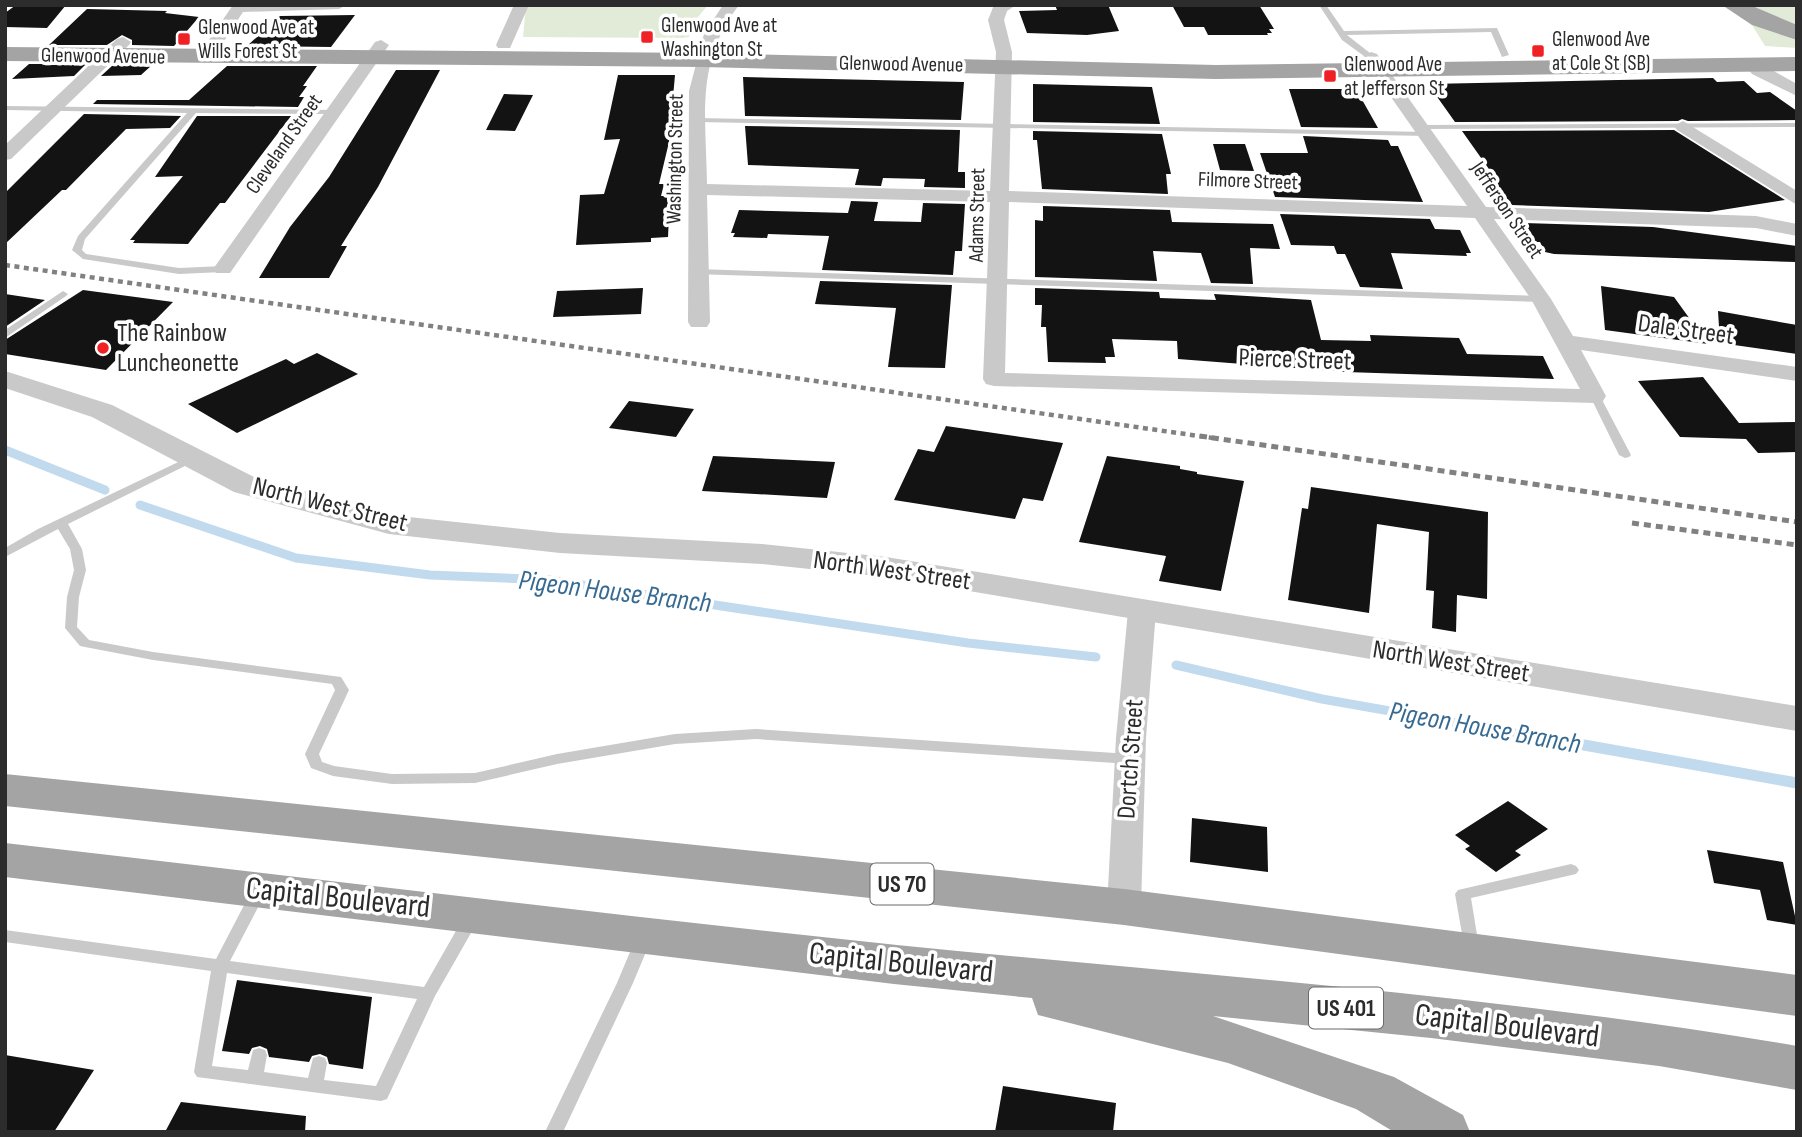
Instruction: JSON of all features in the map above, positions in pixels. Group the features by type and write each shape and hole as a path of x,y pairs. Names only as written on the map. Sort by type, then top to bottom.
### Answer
{"main road":[{"path":"1716,5 1751,53"},
{"path":"1733,5 1751,53"},
{"path":"1733,5 1760,20 1797,33"},
{"name":"Glenwood Avenue","path":"5,38 116,49"},
{"name":"Glenwood Avenue","path":"376,52 504,45 705,53"},
{"name":"Glenwood Avenue","path":"5,54 116,49 705,53 1003,59 1216,72 1506,55 1797,54"},
{"name":"Glenwood Avenue","path":"1376,63 1751,53 1797,64"},
{"name":"US 70","path":"5,790 1124,907 1797,996"},
{"name":"Capital Boulevard","path":"5,860 894,964 1431,1017 1658,1044 1797,1068"},
{"path":"894,964 1232,1042 1375,1093 1443,1132"}],"street":[{"path":"208,51 240,6 339,5"},
{"path":"504,45 522,5"},
{"name":"Washington Street","path":"699,322 696,272 697,91 705,53 732,5"},
{"name":"Adams Street","path":"994,379 1003,59 996,20 1000,8 1009,5"},
{"path":"5,155 116,49"},
{"name":"Cleveland Street","path":"223,269 376,52"},
{"path":"1751,53 1758,71 1797,89"},
{"name":"Jefferson Street","path":"1376,63 1541,299 1595,396"},
{"path":"1683,125 1797,199"},
{"name":"Filmore Street","path":"698,189 1000,196 1756,222 1797,230"},
{"name":"Dale Street","path":"1567,342 1797,374"},
{"name":"North West Street","path":"5,379 102,411 245,485 389,524 560,542 762,554 886,567 1797,719"},
{"name":"Pierce Street","path":"994,379 1595,396"},
{"name":"Dortch Street","path":"1124,907 1130,759 1142,611"}],"lane":[{"path":"1322,5 1342,33 1376,63"},
{"path":"1342,33 1494,30 1506,55"},
{"path":"5,108 334,112"},
{"path":"194,110 81,238 77,250 83,256 179,271 223,269"},
{"path":"698,120 1425,131 1797,125"},
{"path":"696,272 1541,299"},
{"path":"5,335 63,294"},
{"path":"1595,396 1625,455"},
{"path":"5,553 193,458"},
{"path":"61,523 76,549 80,570 73,597 71,628 85,643 153,656 336,680 342,690 312,754 316,765 333,771 391,779 475,778 557,759 675,738 756,734 1130,759"},
{"path":"1471,951 1463,894 1571,870"},
{"path":"260,888 220,967 203,1072 382,1094 428,994 474,914"},
{"path":"554,1132 646,933"},
{"path":"5,936 220,967 273,979 428,994"},
{"path":"255,1078 258,1055"},
{"path":"315,1086 319,1063"}],"green space":[{"path":"526,5 708,5 698,17 689,37 682,38 523,37"},
{"path":"1743,5 1797,5 1797,28"},
{"path":"1752,25 1797,37 1797,48 1765,46"}],"building":[{"path":"16,5 66,5 47,28 5,27 5,13"},
{"path":"1055,5 1108,5 1119,31 1087,35 1027,33 1019,11 1057,10"},
{"path":"1172,5 1259,5 1274,29 1269,29 1272,33 1267,33 1268,35 1208,35 1204,27 1184,27"},
{"path":"87,9 167,11 165,13 199,17 174,46 132,45 132,40 122,35 107,45 49,45"},
{"path":"355,15 331,47 247,46 280,16"},
{"path":"29,64 86,64 74,76 12,79"},
{"path":"113,65 152,65 141,75 101,76"},
{"path":"227,66 317,66 303,86 307,86 299,97 304,97 298,107 93,104 97,100 189,100"},
{"path":"396,70 440,70 378,187 341,246 347,246 329,278 259,278 290,227 329,177"},
{"path":"618,75 675,75 669,142 659,184 664,184 661,196 670,196 668,237 651,238 651,242 576,245 580,195 604,194 620,139 604,140"},
{"path":"743,77 964,82 961,120 745,116"},
{"path":"1713,78 1717,82 1744,81 1757,93 1770,92 1797,111 1797,120 1455,122 1428,84"},
{"path":"1033,84 1152,87 1160,124 1033,122"},
{"path":"1289,89 1356,89 1378,128 1301,127"},
{"path":"504,94 533,95 515,131 486,130"},
{"path":"84,114 181,116 170,128 126,129 66,190 62,190 5,244 5,193"},
{"path":"197,116 291,116 225,203 220,203 188,244 133,243 135,240 130,240 183,176 155,177"},
{"path":"745,126 960,130 958,172 965,172 965,188 924,187 925,179 883,178 881,186 855,185 859,169 748,165"},
{"path":"1674,130 1785,200 1709,212 1512,205 1462,131"},
{"path":"1033,131 1162,134 1171,174 1166,174 1168,194 1042,189 1037,140 1033,140"},
{"path":"1303,136 1388,140 1391,146 1398,146 1423,202 1275,197 1260,153 1308,153"},
{"path":"1213,144 1245,144 1254,171 1220,170"},
{"path":"851,201 878,202 874,221 921,222 923,203 965,204 962,251 955,251 953,275 822,270 829,236 768,234 767,238 733,237 735,233 731,233 739,210 848,213"},
{"path":"1043,206 1170,210 1172,222 1273,224 1280,249 1250,248 1253,284 1211,283 1201,253 1153,251 1157,281 1035,277 1035,220 1043,221"},
{"path":"1280,214 1430,219 1435,229 1460,230 1471,253 1466,253 1467,256 1391,253 1403,289 1360,287 1345,254 1337,254 1334,246 1291,245"},
{"path":"1522,223 1653,227 1797,246 1796,262 1554,254 1545,252 1540,242 1534,242"},
{"path":"820,281 952,285 945,368 888,367 896,308 815,304"},
{"path":"1601,286 1674,297 1708,344 1605,330"},
{"path":"643,288 641,314 553,317 557,291"},
{"path":"1035,288 1159,292 1160,298 1216,300 1214,294 1311,300 1321,340 1371,341 1370,335 1459,338 1467,354 1543,356 1554,379 1346,372 1178,359 1177,341 1112,339 1115,357 1105,357 1106,363 1048,362 1046,327 1041,327 1042,305 1035,305"},
{"path":"83,290 173,302 106,370 5,354 5,340"},
{"path":"5,294 45,300 5,327"},
{"path":"1718,311 1797,325 1797,354 1720,343"},
{"path":"317,353 358,374 237,433 188,404 286,359 294,364"},
{"path":"1703,377 1739,423 1797,422 1797,452 1758,453 1746,439 1680,437 1638,381"},
{"path":"629,401 694,409 676,437 609,428"},
{"path":"946,426 1063,443 1043,501 1023,498 1015,519 894,500 918,449 934,452"},
{"path":"713,456 835,462 827,498 702,491"},
{"path":"1107,456 1180,466 1180,469 1197,474 1244,481 1221,591 1159,581 1166,556 1079,542"},
{"path":"1311,487 1488,512 1487,599 1457,595 1456,632 1432,628 1434,591 1426,590 1429,532 1377,524 1369,613 1288,600 1302,508 1308,509"},
{"path":"1508,801 1548,829 1515,851 1521,855 1496,872 1465,849 1470,846 1455,835"},
{"path":"1192,818 1267,827 1268,872 1190,862"},
{"path":"1707,850 1783,862 1797,925 1767,920 1760,890 1714,883"},
{"path":"237,980 372,997 363,1069 329,1064 327,1057 320,1054 312,1056 309,1062 269,1057 267,1049 260,1046 252,1048 249,1054 222,1051"},
{"path":"5,1055 94,1070 54,1132 5,1132"},
{"path":"1003,1086 1116,1103 1113,1132 995,1132"},
{"path":"181,1102 306,1116 305,1132 165,1132"}],"waterway":[{"name":"Pigeon House Branch","path":"5,450 105,490"},
{"name":"Pigeon House Branch","path":"140,505 296,558 430,575 549,580 968,643 1096,657"},
{"name":"Pigeon House Branch","path":"1176,665 1322,699 1594,747"},
{"name":"Pigeon House Branch","path":"1584,745 1797,783"}],"railway":[{"path":"5,265 1213,438"},
{"path":"1200,436 1797,522"},
{"path":"1632,523 1797,545"}],"place":[{"name":"Glenwood Ave at Washington St","path":"647,37"},
{"name":"Glenwood Ave at Wills Forest St","path":"184,39"},
{"name":"Glenwood Ave at Cole St (SB)","path":"1538,51"},
{"name":"Glenwood Ave at Jefferson St","path":"1330,76"},
{"name":"The Rainbow Luncheonette","path":"103,348"}]}
